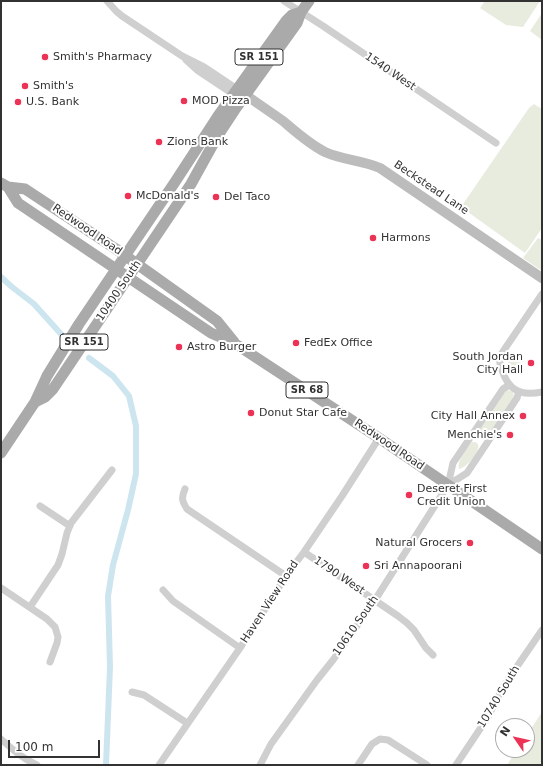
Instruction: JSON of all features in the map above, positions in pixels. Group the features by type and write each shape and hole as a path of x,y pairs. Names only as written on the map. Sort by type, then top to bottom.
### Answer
{"main road":[{"name":"SR 151","path":"301,12 309,1"},
{"name":"10400 South","path":"35,402 45,397 53,389 191,184 239,95 286,21 292,15 301,12"},
{"name":"10400 South","path":"35,402 47,376 79,324 116,269 176,182 239,95 297,23 301,12"},
{"name":"Redwood Road","path":"4,185 25,189 116,249 218,321 234,343"},
{"name":"Redwood Road","path":"4,185 18,203 128,278 211,333 234,343 379,438 542,549"},
{"name":"SR 151","path":"1,453 35,402"}],"street":[{"name":"Beckstead Lane","path":"107,1 122,16 182,56 198,70 239,95 278,125 299,135 330,154 366,162 380,168 542,278"},
{"name":"1540 West","path":"284,1 496,143"},
{"path":"542,294 499,359 504,378 514,389 527,393 542,392"},
{"path":"448,485 453,463 503,390 509,385"},
{"path":"448,485 467,472 517,398 519,391"},
{"name":"Haven View Road","path":"159,765 240,648 286,576 342,496 379,438"},
{"path":"30,607 58,565 70,526 112,470"},
{"name":"10610 South","path":"260,765 276,738 375,600 448,485"},
{"path":"185,489 182,495 183,503 187,510 286,576"},
{"path":"40,506 70,526"},
{"name":"1790 West","path":"304,552 408,623 426,648 433,655"},
{"path":"1,588 47,619 55,627 58,643 50,662"},
{"path":"163,590 173,601 240,648"},
{"name":"10740 South","path":"456,765 488,717 503,687 542,630"},
{"path":"132,692 144,695 187,723"},
{"path":"1,739 27,760 37,765"},
{"path":"358,765 372,744 380,739 388,740 427,765"}],"shaded area":[{"path":"485,1 540,1 523,27 506,25 480,8"},
{"path":"542,13 542,40 530,31"},
{"path":"534,104 542,109 542,228 525,253 461,207 529,108"},
{"path":"538,238 542,240 542,271 523,258"},
{"path":"509,355 523,365 523,367 510,374 508,364"},
{"path":"507,390 512,391 514,395 513,399 489,435 484,437 480,436 478,432 479,430"},
{"path":"472,442 477,443 478,450 472,460 463,468 459,469 459,462"},
{"path":"542,712 542,765 507,765 512,758 535,758 535,723"}],"waterway":[{"path":"1,277 34,304 61,334"},
{"path":"89,358 113,376 129,396 136,426 136,474 113,565 108,596 110,667 106,765"}],"place":[{"name":"Smith's Pharmacy","path":"45,57"},
{"name":"Smith's","path":"25,86"},
{"name":"MOD Pizza","path":"184,101"},
{"name":"U.S. Bank","path":"18,102"},
{"name":"Zions Bank","path":"159,142"},
{"name":"McDonald's","path":"128,196"},
{"name":"Del Taco","path":"216,197"},
{"name":"Harmons","path":"373,238"},
{"name":"FedEx Office","path":"296,343"},
{"name":"Astro Burger","path":"179,347"},
{"name":"South Jordan City Hall","path":"531,363"},
{"name":"Donut Star Cafe","path":"251,413"},
{"name":"City Hall Annex","path":"523,416"},
{"name":"Menchie's","path":"510,435"},
{"name":"Deseret First Credit Union","path":"409,495"},
{"name":"Natural Grocers","path":"470,543"},
{"name":"Sri Annapoorani","path":"366,566"}]}
